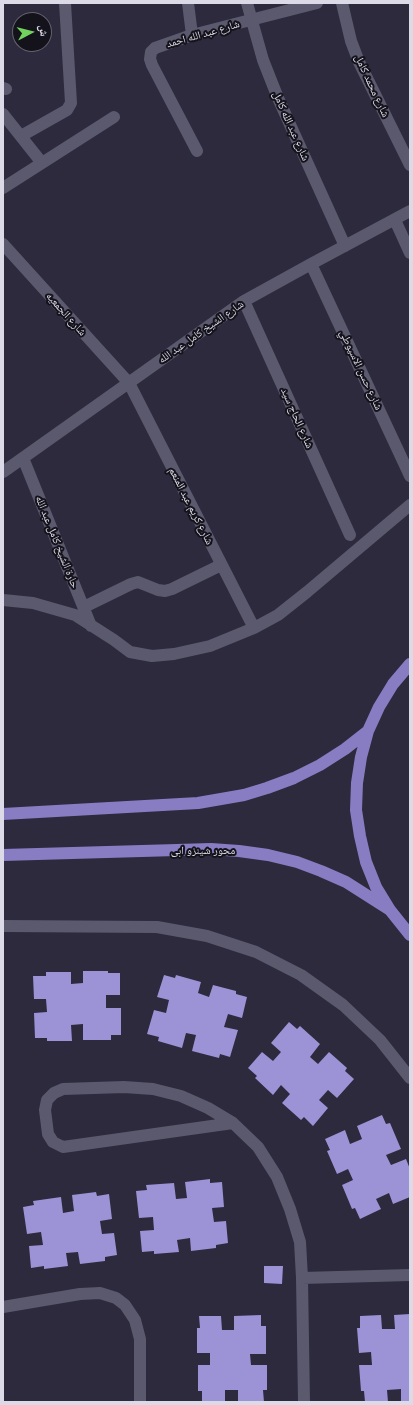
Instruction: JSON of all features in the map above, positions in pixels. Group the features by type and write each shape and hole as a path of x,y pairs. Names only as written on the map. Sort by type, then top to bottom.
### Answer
{"main road":[{"path":"410,664 393,684 382,701 368,731 361,757 357,783 356,810 366,862 376,887 390,910 410,934"},
{"path":"3,814 198,803 244,795 294,778 345,749 368,731"},
{"name":"محور شينزو ابى","path":"3,855 211,849 240,851 282,858 321,871 346,882 390,910"}],"street":[{"path":"21,136 67,110 71,103 66,3"},
{"path":"188,3 192,35"},
{"name":"شارع عبد الله كامل","path":"247,3 263,60 278,98 345,246"},
{"name":"شارع عبد الله احمد","path":"197,151 152,65 150,59 151,52 155,48 192,35 317,3"},
{"name":"شارع محمد كامل","path":"342,3 352,41 360,62 410,165"},
{"path":"3,114 42,163"},
{"path":"3,188 114,117"},
{"name":"شارع الشيخ كامل عبد الله","path":"3,472 244,301 410,211"},
{"path":"395,220 410,253"},
{"name":"شارع الجمعيه","path":"3,244 8,257 129,383"},
{"name":"شارع حسن الاسيوطي","path":"311,264 410,476"},
{"name":"شارع الحاج سيد","path":"244,301 350,535"},
{"name":"شارع كريم عبد المنعم","path":"129,383 254,628"},
{"name":"حارة الشيخ كامل عبد الله","path":"23,458 91,626"},
{"path":"3,600 33,603 75,615 130,652 152,656 174,654 210,646 254,628 278,615 410,505"},
{"path":"84,607 138,582 158,590 165,591 172,589 222,565"},
{"path":"3,926 156,927 207,936 256,952 301,975 343,1005 380,1040 410,1078"},
{"path":"233,1123 63,1147 53,1142 48,1134 45,1110 47,1100 54,1093 63,1089 124,1087 153,1089 181,1096 208,1108 233,1123 258,1147 277,1177 290,1209 300,1242 304,1402"},
{"path":"302,1278 410,1276"},
{"path":"3,1307 80,1294 100,1293 116,1298 125,1305 135,1320 140,1339 140,1402"}],"building":[{"path":"83,971 108,971 108,973 120,973 120,995 106,995 106,1008 121,1008 121,1035 111,1035 111,1040 83,1040 83,1024 71,1025 72,1041 47,1041 47,1038 35,1038 34,1013 47,1012 46,999 34,999 33,976 46,976 46,972 71,972 71,984 83,983"},
{"path":"164,975 175,978 176,975 201,982 198,993 209,997 213,985 236,991 236,994 247,997 242,1018 228,1014 224,1027 238,1030 230,1057 220,1054 219,1058 192,1051 196,1035 186,1033 182,1048 158,1041 159,1037 147,1034 154,1010 166,1013 169,1000 157,997"},
{"path":"289,1022 297,1029 300,1026 320,1044 310,1057 318,1064 329,1052 347,1068 345,1071 354,1079 337,1098 328,1090 319,1100 328,1108 313,1126 304,1117 301,1120 282,1103 290,1094 281,1085 273,1095 255,1078 257,1076 248,1068 262,1052 273,1061 281,1052 271,1043"},
{"path":"382,1115 386,1124 390,1123 401,1149 386,1155 391,1165 406,1159 410,1169 410,1197 393,1204 389,1193 376,1199 381,1209 360,1219 355,1208 352,1209 342,1185 353,1180 348,1169 337,1174 327,1151 330,1150 325,1139 345,1130 350,1144 362,1139 357,1126"},
{"path":"210,1179 210,1183 222,1182 224,1207 212,1208 214,1222 226,1221 228,1243 216,1245 216,1248 191,1251 190,1238 177,1240 179,1252 154,1254 154,1251 142,1252 140,1231 154,1230 153,1217 139,1218 136,1191 147,1190 146,1185 174,1183 176,1199 187,1198 185,1182"},
{"path":"96,1192 97,1196 109,1194 112,1219 100,1221 102,1234 114,1233 117,1255 105,1257 105,1261 80,1264 78,1252 66,1253 68,1266 44,1269 44,1266 31,1268 29,1246 43,1245 41,1232 27,1234 23,1207 34,1205 33,1201 61,1197 63,1213 74,1211 72,1195"},
{"path":"264,1266 283,1266 282,1284 264,1283"},
{"path":"410,1314 410,1401 401,1401 401,1389 387,1390 388,1402 365,1402 364,1391 361,1391 359,1365 372,1365 371,1352 359,1353 357,1328 360,1328 360,1316 381,1315 382,1329 395,1329 394,1315"},
{"path":"261,1315 261,1326 266,1326 266,1354 250,1354 251,1365 267,1365 267,1390 263,1390 264,1402 238,1402 238,1390 225,1390 225,1402 202,1402 202,1391 198,1391 198,1365 210,1365 210,1353 197,1353 197,1328 200,1328 199,1316 221,1316 222,1330 234,1330 234,1316"}]}
